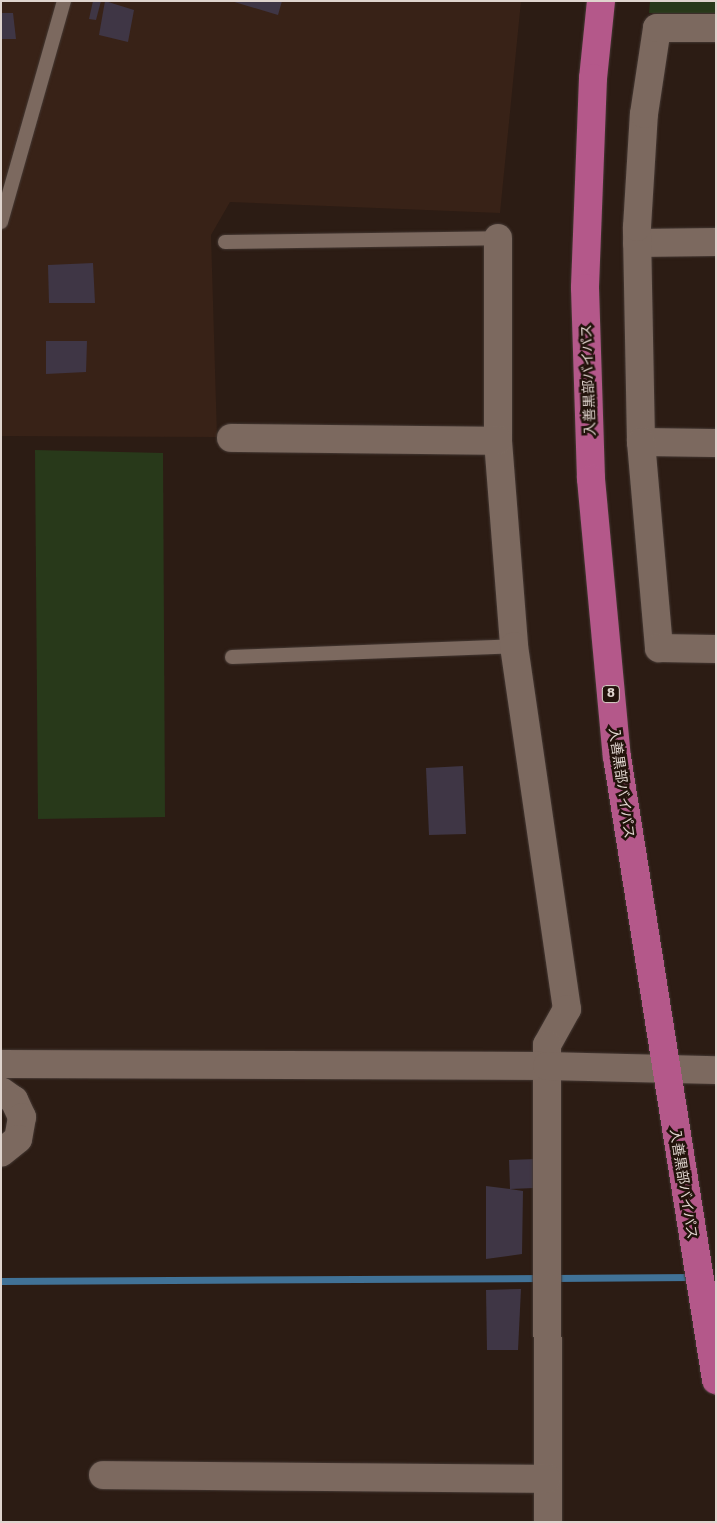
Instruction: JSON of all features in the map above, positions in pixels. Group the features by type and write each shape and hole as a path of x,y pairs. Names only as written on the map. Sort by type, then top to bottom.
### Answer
{"highway":[{"name":"入善黒部バイパス","path":"601,1 593,78 585,288 591,478 617,757 665,1071 716,1380"}],"street":[{"path":"716,28 657,28 644,114 637,243 642,442 659,648 716,649"},
{"path":"498,238 498,441 514,646 567,1009 547,1045 548,1522"},
{"path":"637,243 716,242"},
{"path":"231,438 498,441"},
{"path":"642,442 716,443"},
{"path":"1,1064 547,1066 665,1071 716,1070"},
{"path":"1,1091 14,1100 22,1117 18,1139 1,1153"},
{"path":"103,1475 548,1479"}],"lane":[{"path":"1,222 64,1"},
{"path":"225,242 498,238"},
{"path":"232,657 514,646"}],"shaded area":[{"path":"1,1 521,1 500,213 230,202 211,235 217,437 1,436"}],"green space":[{"path":"650,1 716,1 716,13 649,13"},
{"path":"35,450 163,453 165,817 38,819"}],"building":[{"path":"93,1 101,1 96,20 89,19"},
{"path":"105,1 134,10 128,42 99,35"},
{"path":"231,1 282,1 278,15"},
{"path":"1,13 13,13 16,39 1,39"},
{"path":"93,263 95,303 49,303 48,265"},
{"path":"46,341 87,341 86,372 46,374"},
{"path":"463,766 466,834 429,835 426,768"},
{"path":"536,1159 534,1188 510,1189 509,1160"},
{"path":"486,1186 523,1191 522,1254 486,1259"},
{"path":"521,1289 518,1350 487,1350 486,1290"}],"waterway":[{"path":"554,1278 693,1277"},
{"path":"1,1281 543,1278"}]}
